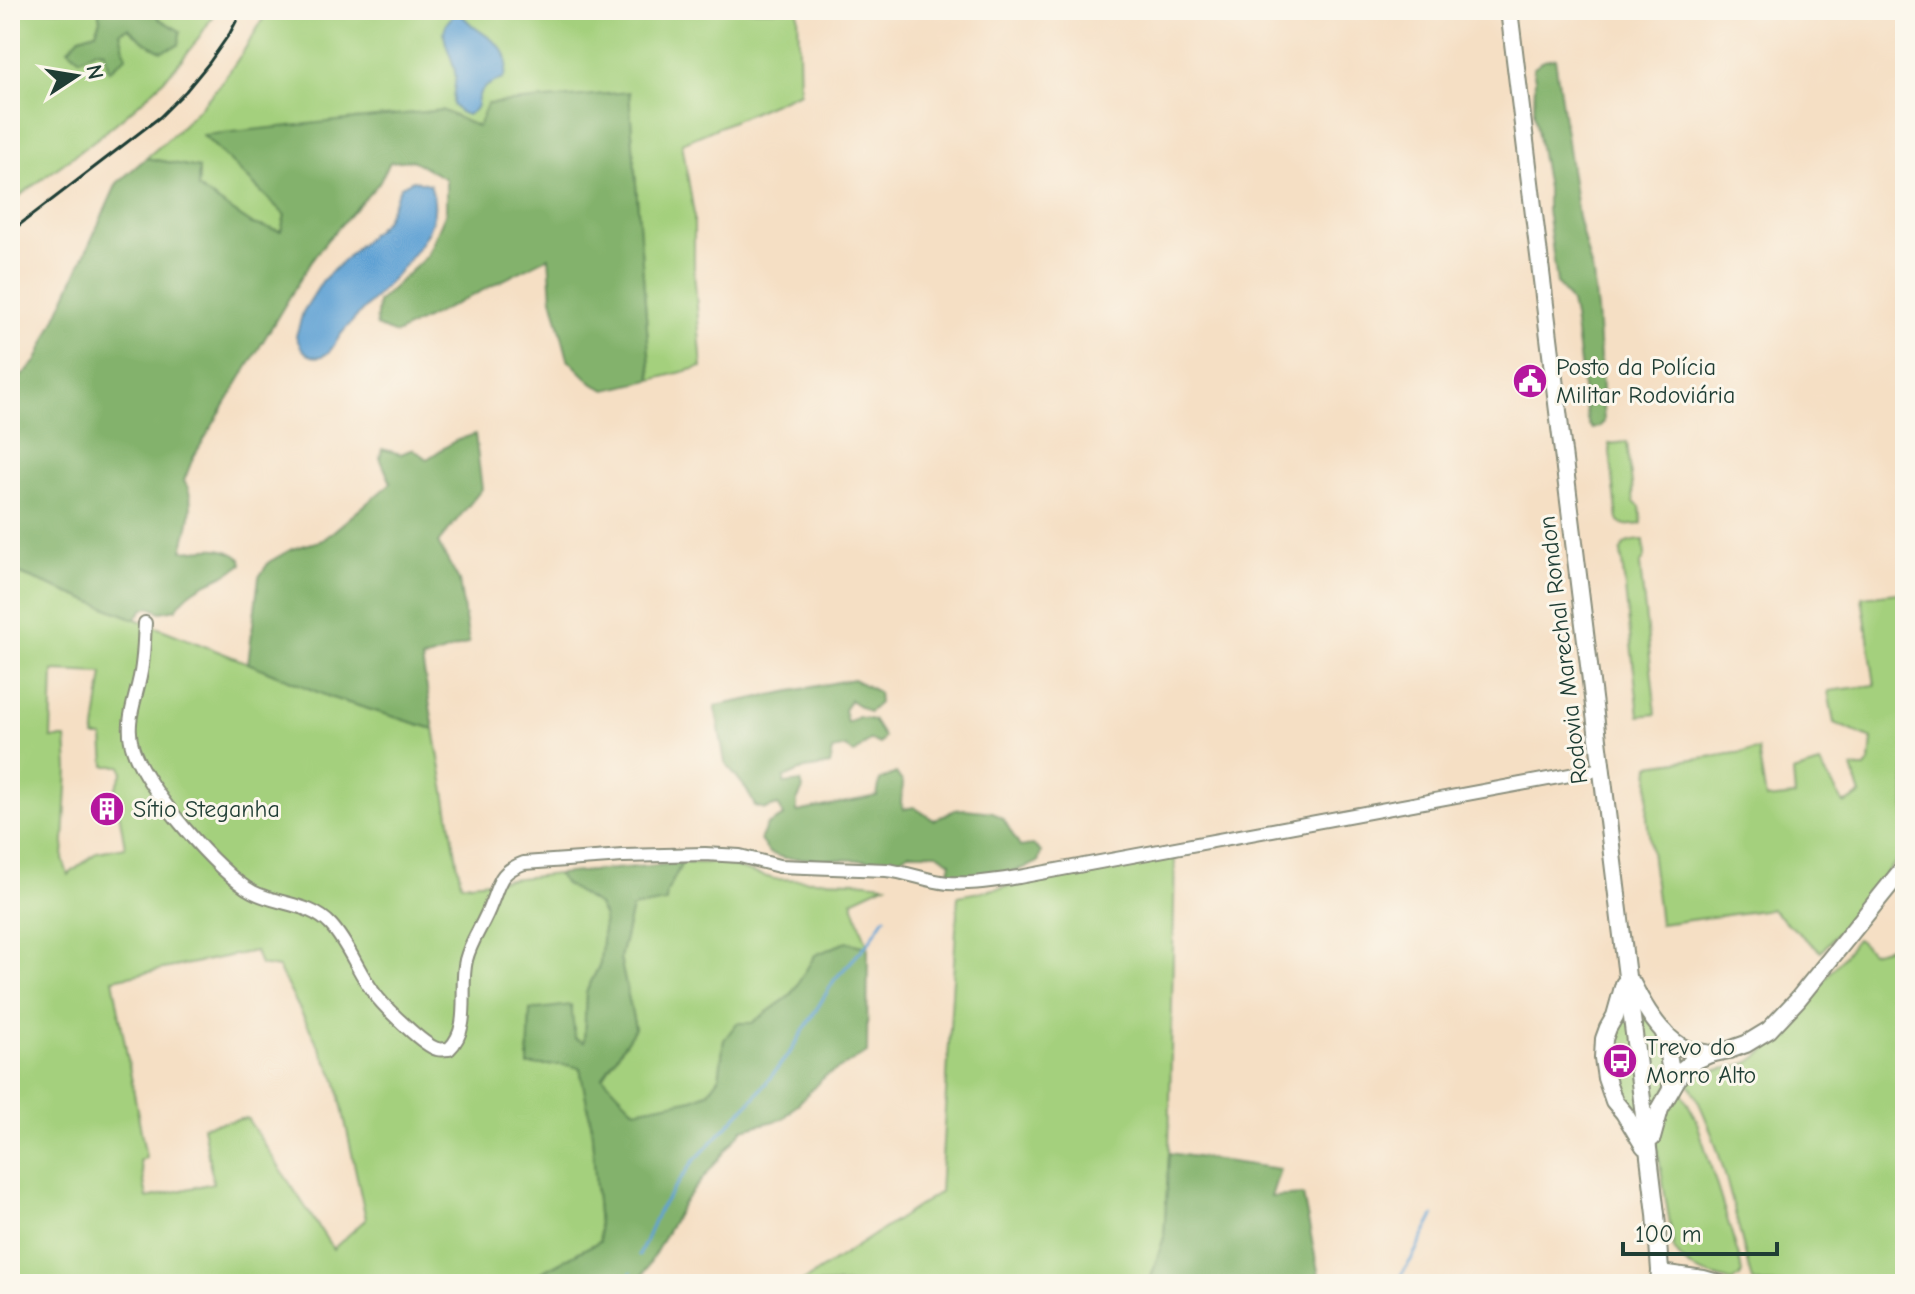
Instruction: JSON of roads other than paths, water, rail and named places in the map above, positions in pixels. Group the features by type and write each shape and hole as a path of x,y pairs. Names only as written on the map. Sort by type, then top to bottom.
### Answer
{"main road":[{"name":"Rodovia Marechal Rondon","path":"1509,10 1626,971 1623,1012 1652,1113 1649,1155 1660,1278"},
{"path":"1624,1113 1634,1117 1652,1113 1687,1065 1761,1036 1798,999 1905,866"},
{"path":"1626,971 1649,1013 1671,1039 1682,1047 1710,1054"},
{"path":"1649,1013 1637,1009 1623,1012 1608,1028 1603,1058 1610,1094 1649,1155"},
{"path":"1664,1030 1671,1087"}],"street":[{"path":"145,623 142,666 129,726 133,750 141,769 175,816 232,878 261,896 295,905 325,919 339,935 377,997 408,1028 440,1050 449,1049 460,1035 466,959 499,882 503,874 524,863 705,854 740,856 779,866 899,871 936,881 967,883 1019,877 1602,769"},
{"path":"1660,1278 1704,1277 1728,1284"}],"water":[{"path":"457,13 498,44 507,61 503,79 482,90 476,107 467,115 453,105 455,72 444,34 445,26"},
{"path":"413,180 430,184 433,193 433,216 425,235 405,265 328,352 317,357 309,355 296,336 303,312 323,280 385,221 401,186"}],"waterway":[{"path":"639,1256 659,1210 692,1163 755,1097 791,1051 835,979 869,942 885,917"},
{"path":"1395,1284 1434,1216"},
{"path":"624,1284 631,1273"}],"railway":[{"path":"10,232 160,117 209,63 242,10"}],"place":[{"name":"Posto da Polícia Militar Rodoviária","path":"1530,381"},
{"name":"Sítio Steganha","path":"107,809"},
{"name":"Trevo do Morro Alto","path":"1620,1061"}]}
